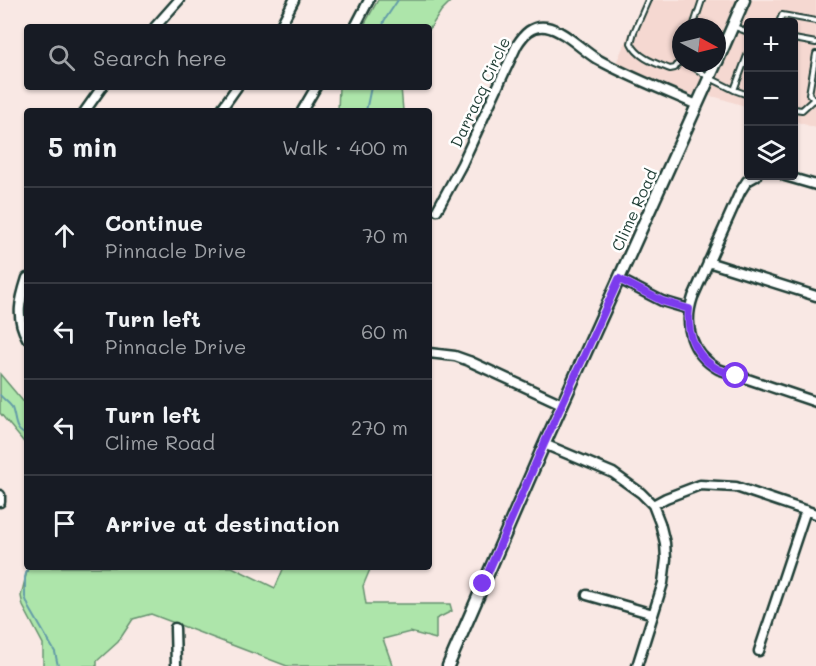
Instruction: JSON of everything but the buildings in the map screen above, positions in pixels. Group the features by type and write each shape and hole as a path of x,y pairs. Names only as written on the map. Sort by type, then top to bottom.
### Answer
{"main road":[{"name":"Clime Road","path":"726,41 744,0"},
{"name":"Clime Road","path":"448,666 544,444 713,72"}],"street":[{"path":"158,24 178,0"},
{"path":"282,24 294,0"},
{"path":"357,24 369,0"},
{"name":"Darracq Circle","path":"437,210 462,164 517,45 526,33 539,27 557,31 596,58 697,105"},
{"path":"87,108 100,90"},
{"path":"222,108 235,90"},
{"path":"304,108 314,90"},
{"path":"749,180 738,196 689,309 690,334 695,346 710,364 718,369 816,402"},
{"path":"798,180 816,185"},
{"path":"708,262 816,296"},
{"path":"619,279 662,301 689,309"},
{"path":"24,288 19,311 21,328 24,333"},
{"path":"432,353 454,356 469,361 562,404"},
{"path":"544,444 613,473 641,493 653,506 663,533 666,559 663,583 637,666"},
{"path":"653,506 666,498 700,485 736,487 816,514"},
{"path":"0,495 0,502"},
{"path":"759,651 806,510"},
{"path":"587,595 653,614"},
{"path":"175,628 176,666"}],"lane":[{"path":"648,0 631,43 635,51 651,61 672,69"},
{"path":"696,18 702,0"},
{"path":"781,18 782,15 816,21"},
{"path":"732,27 744,31"},
{"path":"798,40 816,43"},
{"path":"798,110 802,110 815,100 809,94 816,54"},
{"path":"734,90 744,64"},
{"path":"701,72 744,94"}],"shaded area":[{"path":"644,0 816,0 816,128 798,122 798,18 744,18 744,106 716,97 687,94 616,63"}],"green space":[{"path":"378,0 452,0 432,25 365,24"},
{"path":"339,90 401,90 403,108 338,108"},
{"path":"0,374 24,402 24,442 0,413"},
{"path":"27,570 238,570 275,588 283,570 370,570 363,586 366,604 450,604 452,611 436,619 436,639 410,632 383,639 392,664 390,666 287,666 151,614 133,619 118,642 97,661 97,666 43,666 43,644 23,606 21,596"}],"waterway":[{"path":"384,24 398,0"},
{"path":"367,108 370,90"},
{"path":"0,395 11,406 19,430 24,434"},
{"path":"27,570 25,597 55,652 58,666"}],"route":[{"path":"483,584 619,279 662,301 689,309 688,322 695,346 710,364 736,376"}]}
